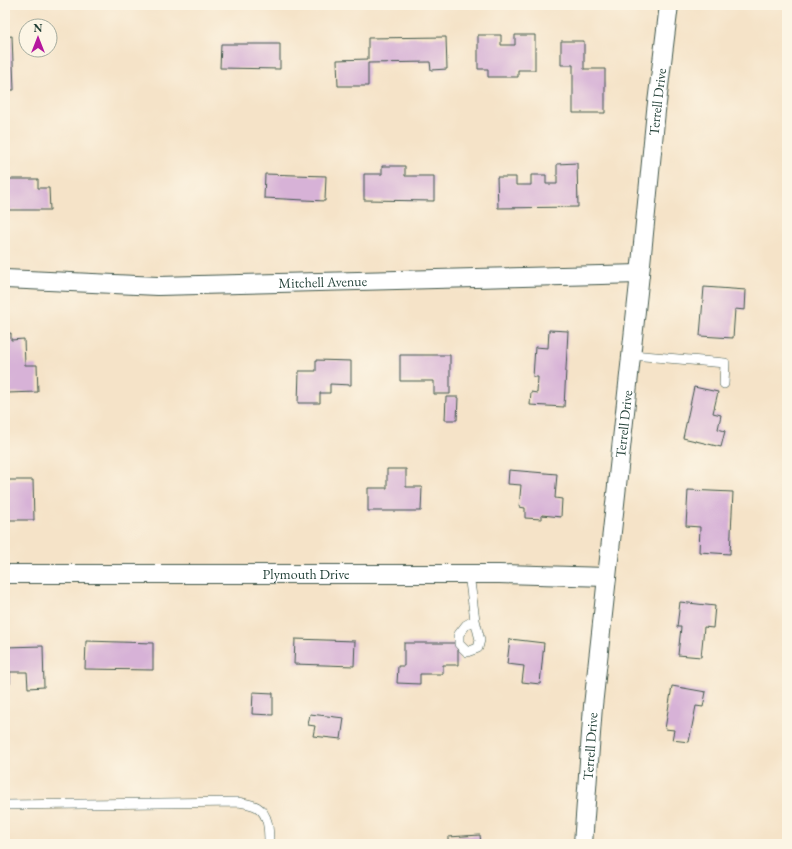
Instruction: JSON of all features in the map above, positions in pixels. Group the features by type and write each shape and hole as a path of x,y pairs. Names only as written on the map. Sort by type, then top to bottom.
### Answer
{"street":[{"name":"Terrell Drive","path":"583,844 593,706 632,355 656,111 669,5"},
{"name":"Mitchell Avenue","path":"5,279 158,286 640,274"},
{"name":"Plymouth Drive","path":"5,574 469,574 607,577"}],"lane":[{"path":"632,355 725,363 724,384"},
{"path":"469,574 475,620"},
{"path":"5,805 238,802 256,806 265,816 270,831 269,844"}],"building":[{"path":"478,35 501,35 501,45 515,45 515,35 535,35 535,70 518,70 518,77 488,77 488,69 478,69"},
{"path":"12,36 14,90 5,90 5,37"},
{"path":"446,37 447,69 431,70 430,62 368,63 368,86 338,86 337,60 368,59 368,38"},
{"path":"561,41 584,41 584,69 605,69 605,113 573,113 573,65 561,65"},
{"path":"221,44 280,44 280,69 220,68"},
{"path":"577,163 578,207 498,208 497,177 516,177 516,185 531,185 531,175 546,175 546,184 557,184 557,164"},
{"path":"382,166 405,166 405,176 434,176 434,201 364,200 364,174 382,174"},
{"path":"265,174 326,176 325,201 264,198"},
{"path":"5,179 38,179 38,188 49,188 50,210 5,210"},
{"path":"704,287 746,290 745,310 735,309 733,338 700,336"},
{"path":"549,330 568,331 564,407 530,405 531,392 537,393 538,377 533,377 535,347 548,348"},
{"path":"11,333 11,340 24,339 25,365 37,365 38,392 7,393 7,381 5,381 5,334"},
{"path":"400,355 450,355 450,394 434,394 434,381 400,381"},
{"path":"316,360 351,361 351,385 330,384 330,393 320,393 320,403 298,403 299,371 316,371"},
{"path":"694,387 718,392 713,413 721,415 718,429 725,431 721,447 683,438"},
{"path":"446,397 458,397 457,420 445,420"},
{"path":"387,469 406,469 406,487 422,487 421,511 368,511 368,488 387,488"},
{"path":"509,470 557,474 555,498 562,499 561,517 542,515 542,519 525,518 525,508 519,507 521,485 508,484"},
{"path":"5,480 33,480 34,520 6,520"},
{"path":"688,490 733,492 730,554 699,552 700,527 686,526"},
{"path":"680,602 715,606 713,628 704,627 701,657 678,655 681,627 677,627"},
{"path":"295,639 355,641 354,666 294,664"},
{"path":"510,639 544,643 540,684 522,682 524,666 507,664"},
{"path":"86,641 153,643 153,670 85,669"},
{"path":"404,643 458,643 458,665 443,665 443,674 420,674 420,684 397,683 398,666 404,666"},
{"path":"43,646 44,687 28,688 27,672 10,672 10,684 5,684 5,647"},
{"path":"672,686 706,692 703,707 696,706 689,742 672,740 674,730 665,729"},
{"path":"253,692 273,693 273,715 252,714"},
{"path":"310,714 344,718 341,739 313,736 315,726 308,725"},
{"path":"480,835 481,844 448,844 448,837"}]}
